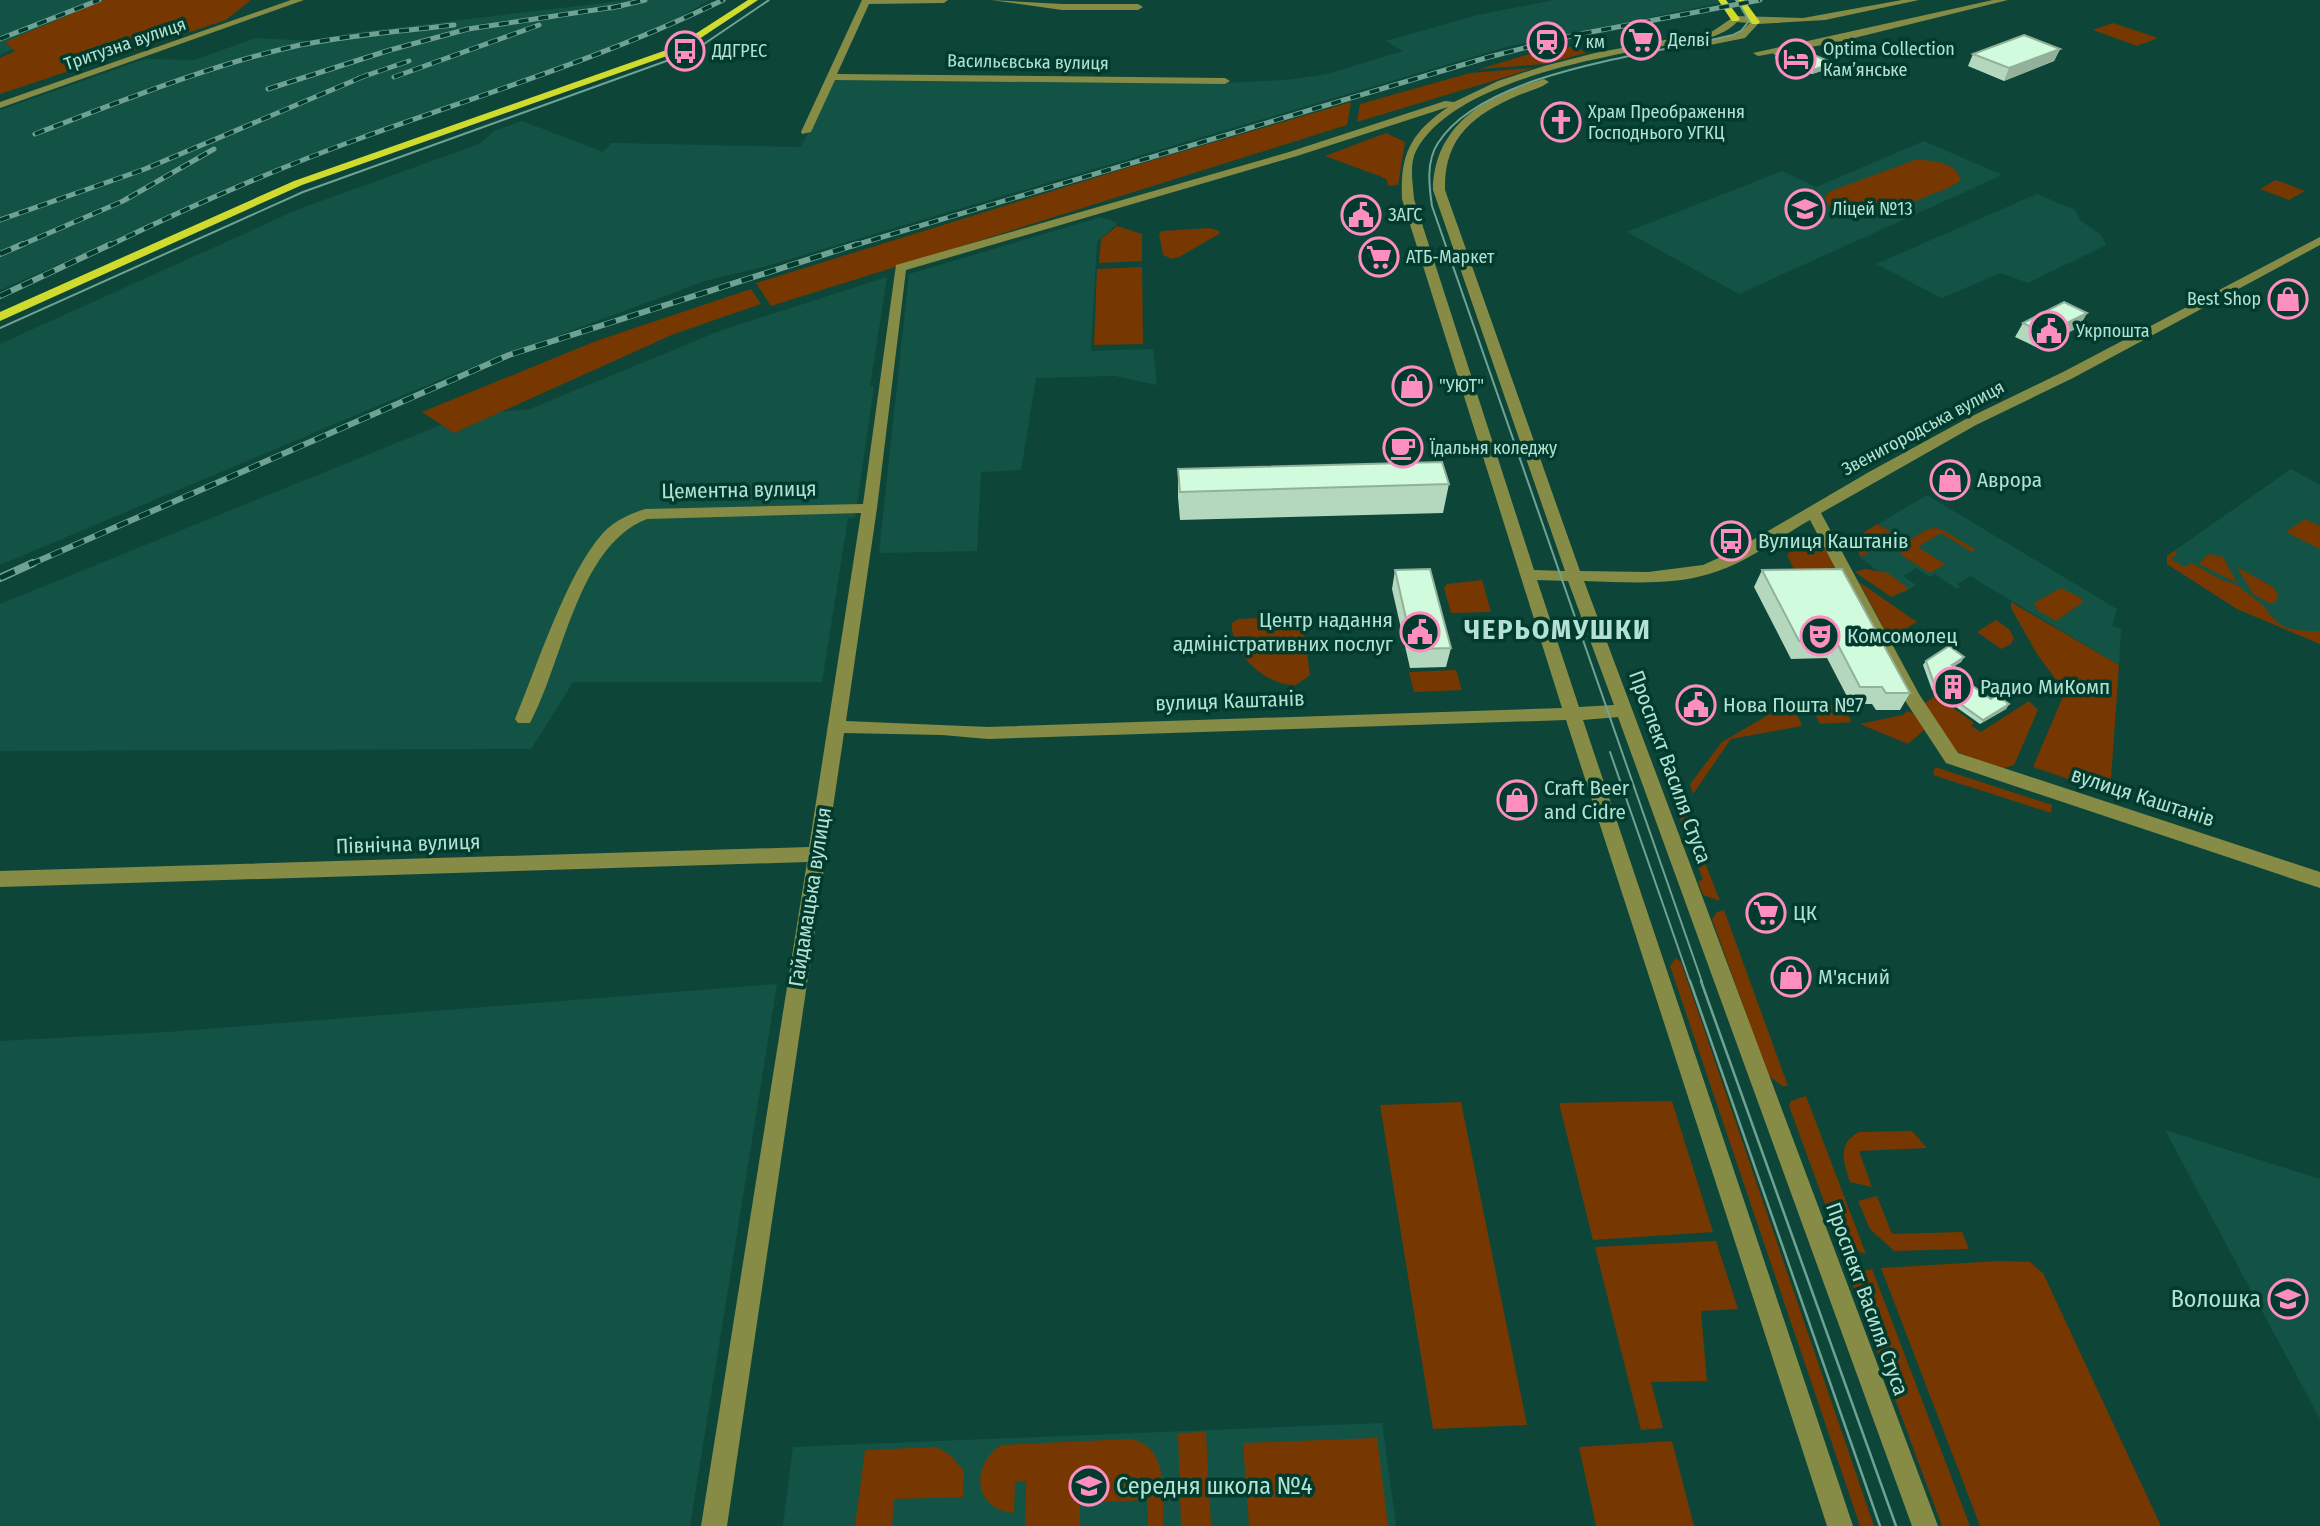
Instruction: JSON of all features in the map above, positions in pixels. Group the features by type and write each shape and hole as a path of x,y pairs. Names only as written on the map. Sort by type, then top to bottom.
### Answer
{"main road":[{"path":"0,317 298,183 678,49 754,0"},
{"path":"1722,0 1735,19"},
{"path":"1739,0 1755,22"}],"street":[{"path":"251,17 267,0"},
{"name":"Тритузна вулиця","path":"0,105 300,0"},
{"path":"806,132 866,0 944,0"},
{"path":"995,0 1062,7 1138,7"},
{"path":"1840,1526 1527,575 1408,199 1407,167 1411,151 1420,136 1445,112 1502,83 1582,60 1716,33 1735,19 1800,23 1915,0"},
{"path":"1758,53 1834,40 2004,0"},
{"name":"Проспект Василя Стуса","path":"1755,22 1753,29 1738,38 1606,65 1509,95 1471,119 1445,149 1439,168 1439,190 1574,575 1925,1526"},
{"name":"Васильєвська вулиця","path":"830,77 1226,81"},
{"name":"Гайдамацька вулиця","path":"713,1526 870,508 900,268 1293,154 1473,96"},
{"name":"Звенигородська вулиця","path":"1527,575 1648,577 1706,570 1739,555 1971,422 2068,375 2320,240"},
{"name":"Цементна вулиця","path":"524,719 580,581 608,537 627,521 645,513 870,508"},
{"name":"вулиця Каштанів","path":"1812,511 1917,706 1952,758 2320,880"},
{"name":"вулиця Каштанів","path":"836,727 942,729 988,733 1625,710"},
{"name":"Північна вулиця","path":"0,879 817,854"}],"shaded area":[{"path":"0,0 127,0 0,55"},
{"path":"104,0 251,0 226,20 133,51 111,42 64,58 81,67 0,94 0,58 15,51 5,42"},
{"path":"629,0 709,0 676,20 599,52 296,160 0,290 0,110 145,59 194,60 256,38 313,41 351,33"},
{"path":"1554,0 1717,0 1720,3 1510,46 763,267 705,281 451,375 0,565 0,344 299,209 479,144 494,131 522,121 603,152 611,143 801,147 834,79 1222,83 1287,80 1327,74 1403,51 1385,41 1478,15"},
{"path":"2113,23 2158,38 2137,46 2093,30"},
{"path":"1575,46 1586,53 1545,64 1480,69 1526,55"},
{"path":"1533,68 1357,122 1360,104 1470,73"},
{"path":"1351,102 1347,125 771,306 756,283 1133,166"},
{"path":"1386,133 1405,142 1398,185 1388,186 1387,180 1382,177 1325,156"},
{"name":"Ліцей №13","path":"1924,141 2002,175 1739,294 1627,232 1782,171 1816,187"},
{"path":"1915,160 1949,166 1955,170 1960,181 1897,209 1858,218 1845,216 1834,210 1825,200 1831,191"},
{"path":"2276,180 2305,191 2289,200 2260,189"},
{"path":"2037,194 2075,210 2080,220 2101,235 2106,245 2028,283 2000,273 1942,298 1876,264"},
{"path":"1101,217 1118,223 1097,242 1091,351 1153,349 1157,385 1115,376 1036,378 1021,470 981,472 977,551 879,553 909,274"},
{"path":"1117,226 1142,234 1142,261 1099,263 1101,239"},
{"path":"1210,228 1219,231 1219,234 1179,257 1172,259 1163,255 1159,234 1162,231"},
{"path":"1142,267 1143,344 1094,345 1097,269"},
{"path":"887,277 870,386 874,387 855,517 848,518 822,682 573,682 531,749 0,751 0,604 463,416 530,409 722,330"},
{"path":"751,289 761,304 674,334 454,433 422,412 596,341"},
{"path":"2291,469 2320,485 2320,644 2237,609 2167,564 2167,556"},
{"path":"1927,495 2117,609 2112,626 2121,629 2119,665 1970,576 1957,584 1960,587 1957,589 1935,574 1930,577 1916,568 1903,576 1916,585 1904,592 1860,557 1855,538"},
{"path":"2305,519 2320,526 2320,549 2286,532"},
{"path":"1877,524 1898,536 1860,557 1855,538"},
{"path":"1936,528 1976,550 1972,552 1941,533 1918,547 1945,564 1930,573 1901,555 1899,546 1928,529"},
{"path":"1806,538 1824,548 1841,581 1800,582 1787,555"},
{"path":"2174,551 2178,553 2171,559 2184,567 2192,563 2238,586 2265,607 2282,625 2295,630 2320,631 2320,644 2237,609 2167,564 2167,556"},
{"path":"2208,554 2223,557 2237,583 2199,564"},
{"path":"2237,567 2273,587 2278,594 2276,601 2271,604 2253,594"},
{"path":"1865,569 1888,573 1909,589 1891,597 1855,572"},
{"path":"1482,580 1491,612 1451,613 1444,588 1447,584"},
{"path":"1859,582 1917,622 1889,638"},
{"path":"2061,588 2081,598 2083,602 2056,621 2037,610 2034,603"},
{"path":"2011,602 2119,665 2110,793 2033,767 2065,692 2037,654 2011,608"},
{"path":"1286,617 1300,622 1304,632 1310,675 1296,685 1285,684 1262,674 1244,657 1233,635 1232,623 1238,619"},
{"path":"1996,620 2009,629 2014,638 2011,644 2001,649 1977,632"},
{"path":"1456,670 1462,690 1414,692 1409,672"},
{"path":"1936,696 1974,723 1971,726 1981,732 2029,701 2038,710 2014,765 2001,769 1957,752 1923,704"},
{"path":"1842,705 1852,722 1820,724 1811,706"},
{"path":"1795,709 1802,726 1731,739 1693,794 1690,784 1722,742 1775,711"},
{"path":"1907,711 1918,715 1924,730 1908,744 1860,724 1903,715"},
{"path":"1935,767 2052,805 2051,813 1933,775"},
{"path":"1677,811 1685,811 1720,901 1703,895 1698,881 1703,880"},
{"path":"1724,910 1788,1086 1782,1086 1768,1075 1712,919 1717,912"},
{"path":"1676,958 1681,962 1874,1526 1860,1526 1670,966"},
{"path":"777,984 690,1526 0,1526 0,1041 168,1032"},
{"path":"1806,1096 1866,1254 1840,1245 1789,1106 1791,1101"},
{"path":"1672,1101 1713,1232 1593,1240 1559,1103"},
{"path":"1461,1102 1527,1425 1433,1429 1380,1105"},
{"name":"Волошка","path":"2165,1130 2320,1179 2320,1419"},
{"path":"1912,1131 1927,1148 1859,1151 1872,1187 1850,1182 1844,1148 1852,1137 1859,1132"},
{"path":"1877,1196 1892,1234 1962,1232 1969,1249 1894,1251 1870,1229 1858,1201"},
{"path":"1716,1241 1738,1309 1701,1311 1707,1381 1651,1382 1663,1428 1641,1430 1595,1247"},
{"path":"2000,1261 2030,1262 2043,1273 2161,1526 1980,1526 1881,1268"},
{"path":"1872,1269 1970,1526 1942,1526 1851,1280 1863,1271"},
{"name":"Середня школа №4","path":"1382,1423 1396,1526 783,1526 793,1447"},
{"path":"1206,1432 1211,1526 1181,1526 1178,1433"},
{"path":"1377,1438 1388,1526 1249,1526 1243,1443"},
{"path":"1130,1439 1143,1443 1158,1461 1163,1486 1163,1526 1148,1526 1147,1500 1080,1503 1080,1526 1025,1526 1026,1481 1015,1482 1014,1513 1000,1510 990,1504 984,1495 981,1475 984,1464 1001,1445"},
{"path":"1672,1441 1694,1526 1596,1526 1579,1447"},
{"path":"937,1447 950,1455 964,1471 963,1497 894,1499 892,1526 855,1526 865,1450"}],"building":[{"path":"2024,35 2060,49 2009,68 1973,54"},
{"path":"1797,48 1833,63 1813,70 1776,54"},
{"path":"2064,302 2087,313 2045,334 2023,323"},
{"path":"1442,462 1449,484 1180,492 1178,469"},
{"path":"1430,569 1451,648 1413,649 1395,570"},
{"path":"1842,569 1910,693 1886,693 1882,687 1860,687 1836,641 1799,641 1762,570"},
{"name":"Радио МиКомп","path":"1949,646 1964,657 1952,665 1968,676 1963,679 1991,699 1996,695 2009,704 1983,720 1935,686 1926,661"}],"tram line":[{"path":"0,328 303,192 683,55 701,46 769,0"},
{"path":"1702,982 1432,206 1429,174 1438,143 1461,118 1493,98 1573,69 1733,35 1741,31 1749,21 1737,0"},
{"path":"1610,752 1690,982"},
{"path":"1690,981 1880,1526"},
{"path":"1701,981 1896,1526"}],"railway":[{"path":"0,39 99,0"},
{"path":"617,7 645,0"},
{"path":"108,246 297,162 589,57 723,0"},
{"path":"852,246 1489,57 1575,35 1760,0"},
{"path":"617,7 621,6"},
{"path":"268,89 390,50 468,29 617,7"},
{"path":"611,8 617,7"},
{"path":"35,134 166,85 266,53 338,38 454,25"},
{"path":"394,77 539,25"},
{"path":"364,76 409,61"},
{"path":"0,220 145,169 364,76"},
{"path":"359,78 364,76"},
{"path":"19,246 123,201 214,149"},
{"path":"0,254 23,244"},
{"path":"0,296 111,244"},
{"path":"29,565 509,355 857,244"},
{"path":"0,578 33,563"}],"place":[{"name":"Делві","path":"1641,40"},
{"name":"7 км","path":"1547,42"},
{"name":"ДДГРЕС","path":"685,51"},
{"name":"Optima Collection Кам’янське","path":"1796,59"},
{"name":"Храм Преображення Господнього УГКЦ","path":"1561,122"},
{"name":"Ліцей №13","path":"1805,209"},
{"name":"ЗАГС","path":"1361,215"},
{"name":"АТБ-Маркет","path":"1379,257"},
{"name":"Best Shop","path":"2288,299"},
{"name":"Укрпошта","path":"2049,331"},
{"name":"\"УЮТ\"","path":"1412,386"},
{"name":"Їдальня коледжу","path":"1403,448"},
{"name":"Аврора","path":"1950,480"},
{"name":"Вулиця Каштанів","path":"1731,541"},
{"name":"Центр надання адміністративних послуг","path":"1420,632"},
{"name":"Комсомолец","path":"1820,636"},
{"name":"Радио МиКомп","path":"1953,687"},
{"name":"Нова Пошта №7","path":"1696,705"},
{"name":"Craft Beer and Cidre","path":"1517,800"},
{"name":"ЦК","path":"1766,913"},
{"name":"М'ясний","path":"1791,977"},
{"name":"Волошка","path":"2288,1299"},
{"name":"Середня школа №4","path":"1089,1486"}],"district":[{"name":"ЧЕРЬОМУШКИ","path":"1558,629"}]}
